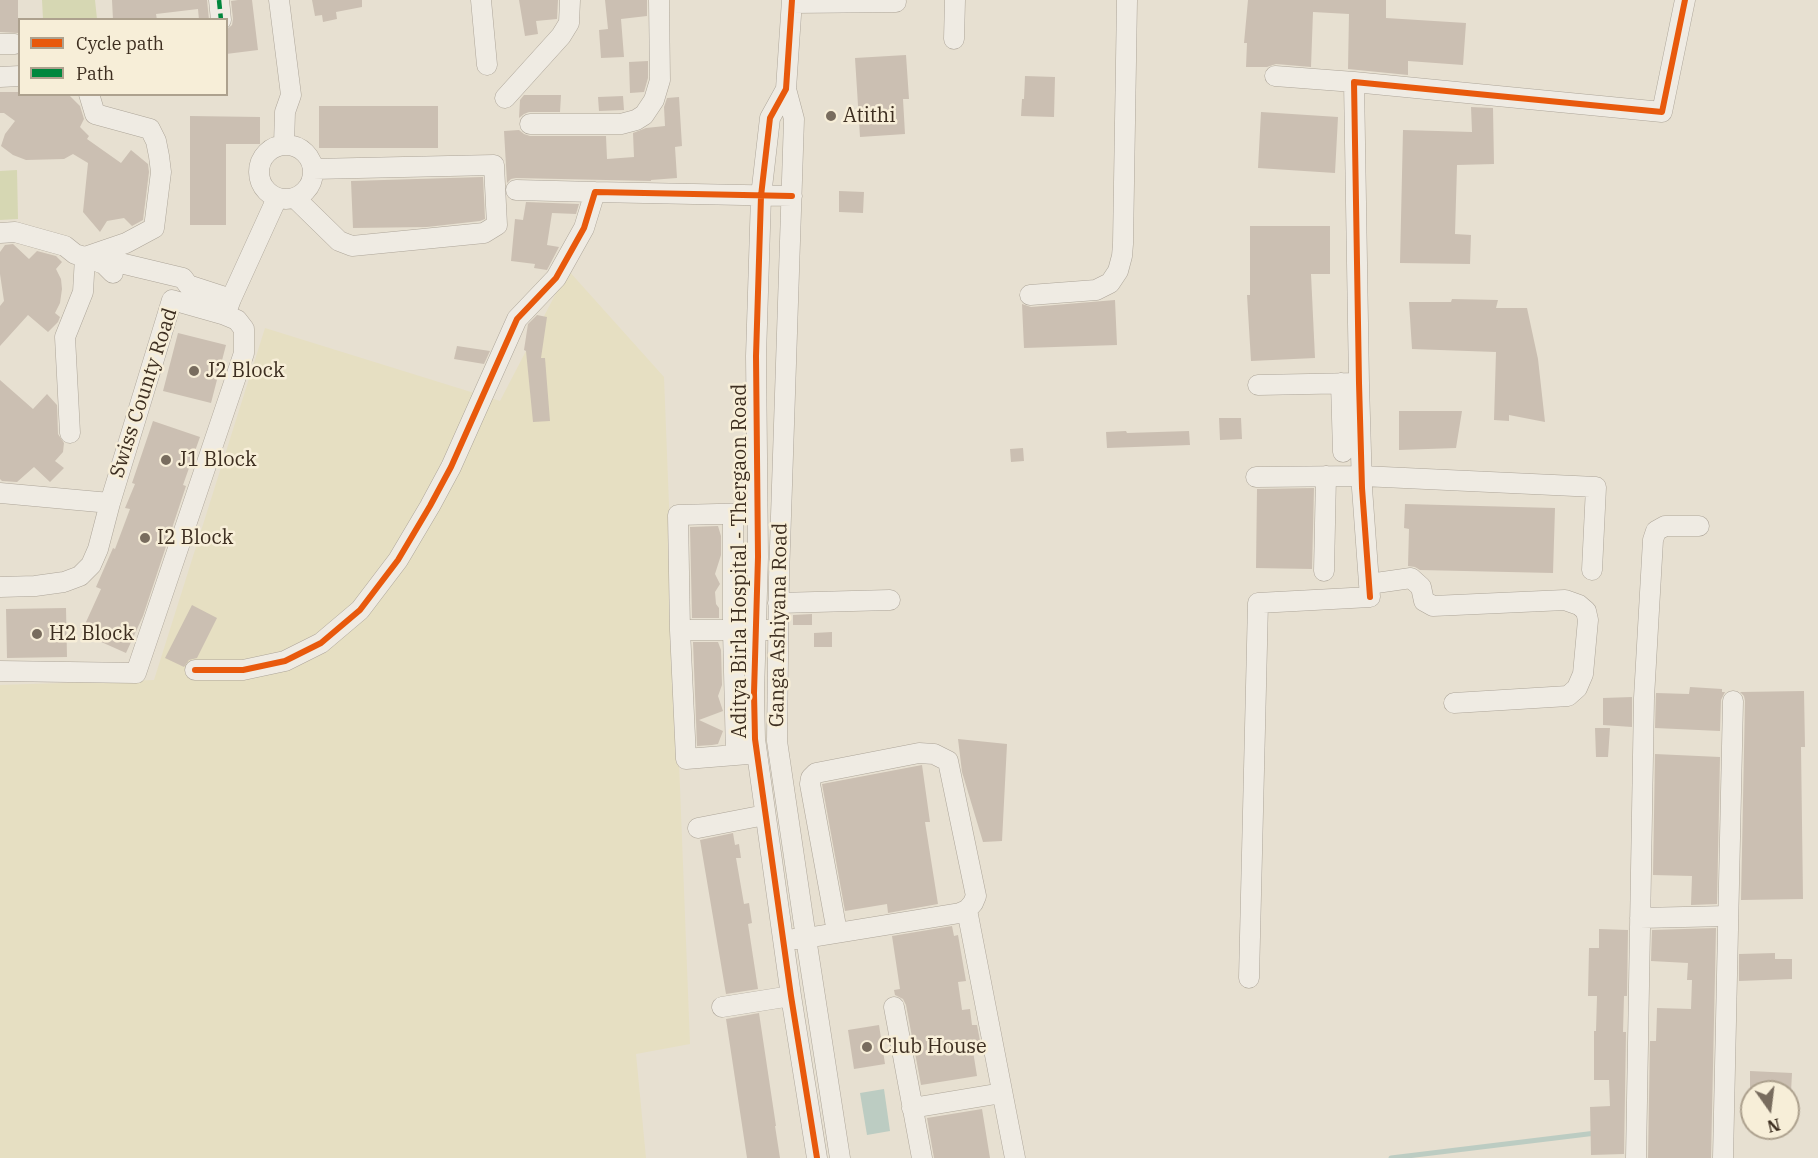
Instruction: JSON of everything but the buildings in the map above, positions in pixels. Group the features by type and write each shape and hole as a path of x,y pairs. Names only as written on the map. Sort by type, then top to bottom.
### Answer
{"street":[{"path":"219,0 221,18"},
{"path":"266,0 279,97 288,103"},
{"path":"279,0 288,103 284,144"},
{"path":"481,0 488,65"},
{"path":"506,98 561,36 569,23 570,0"},
{"path":"530,124 621,124 644,115 654,100 660,80 659,0"},
{"path":"954,39 955,0"},
{"path":"1030,295 1096,290 1110,283 1118,271 1122,256 1127,0"},
{"path":"1275,76 1662,112 1685,0"},
{"path":"792,2 896,2"},
{"name":"Aditya Birla Hospital - Thergaon Road","path":"792,2 786,89 770,118 761,196 756,356 757,513 754,693 755,739 765,815 817,1158"},
{"path":"0,77 18,76"},
{"path":"1343,452 1350,383 1354,82"},
{"name":"Ganga Ashiyana Road","path":"786,89 795,119 778,603 777,741 840,1158"},
{"path":"70,433 65,337 94,260 154,228 161,172 156,141 150,129 95,114 90,96"},
{"path":"228,307 286,198 303,193 313,178 311,161 300,148 284,144 274,147 266,152 258,169 262,187 269,194 286,198 339,240 352,246 484,233 497,225 494,165 313,169"},
{"path":"516,190 792,196"},
{"path":"195,670 243,670 285,661 321,643 360,610 398,560 430,506 451,466 517,320 556,278 584,228 595,192"},
{"name":"Swiss County Road","path":"0,233 15,232 66,246 75,254 94,260 116,262 183,278 188,285 228,307 244,329 244,353 136,673 0,672"},
{"name":"Swiss County Road","path":"0,586 35,586 64,582 80,576 91,565 98,549 110,502 172,300 228,307"},
{"path":"1258,385 1350,383"},
{"path":"1350,383 1362,476 1369,591"},
{"path":"1324,571 1326,476"},
{"path":"1256,477 1362,476 1596,487 1592,570"},
{"name":"Swiss County Road","path":"0,493 110,502"},
{"path":"757,513 678,515 686,759 757,753"},
{"path":"733,514 736,755"},
{"path":"1636,1158 1644,698 1653,540 1656,531 1665,526 1699,526"},
{"path":"1249,978 1257,603 1369,591 1411,578 1421,586 1424,600 1432,606 1565,600 1579,604 1586,610 1588,620 1583,674 1577,688 1568,696 1454,703"},
{"path":"778,603 890,600"},
{"path":"680,630 778,630"},
{"path":"1723,1158 1733,701"},
{"path":"783,940 806,938 960,913 974,903 976,896 948,761 934,754 919,753 816,773 811,778 810,784 837,932"},
{"path":"698,828 765,815"},
{"path":"967,909 1015,1158"},
{"path":"1640,918 1728,916"},
{"path":"722,1007 791,996"},
{"path":"894,1007 922,1158"},
{"path":"912,1108 1002,1093"}],"shaded area":[{"path":"568,270 664,377 690,1044 636,1054 646,1158 0,1158 0,685 154,680 265,328 500,401"},
{"path":"884,1089 890,1131 867,1135 860,1093"}],"green space":[{"path":"42,0 95,0 97,18 43,18"},
{"path":"17,170 18,219 0,220 0,171"}],"waterway":[{"path":"1391,1158 1596,1133"}],"marked path":[{"path":"219,0 221,18"}],"cycle path":[{"path":"792,0 786,89 770,118 761,196 756,356 758,557 754,693 755,739 791,996 817,1158"},
{"path":"1370,597 1362,488 1354,82 1662,112 1685,0"},
{"path":"195,670 243,670 285,661 321,643 360,610 398,560 430,506 451,467 517,319 556,278 584,228 595,192 792,196"}],"place":[{"name":"Atithi","path":"831,116"},
{"name":"J2 Block","path":"194,371"},
{"name":"J1 Block","path":"166,460"},
{"name":"I2 Block","path":"145,538"},
{"name":"H2 Block","path":"37,634"},
{"name":"Club House","path":"867,1047"}]}
